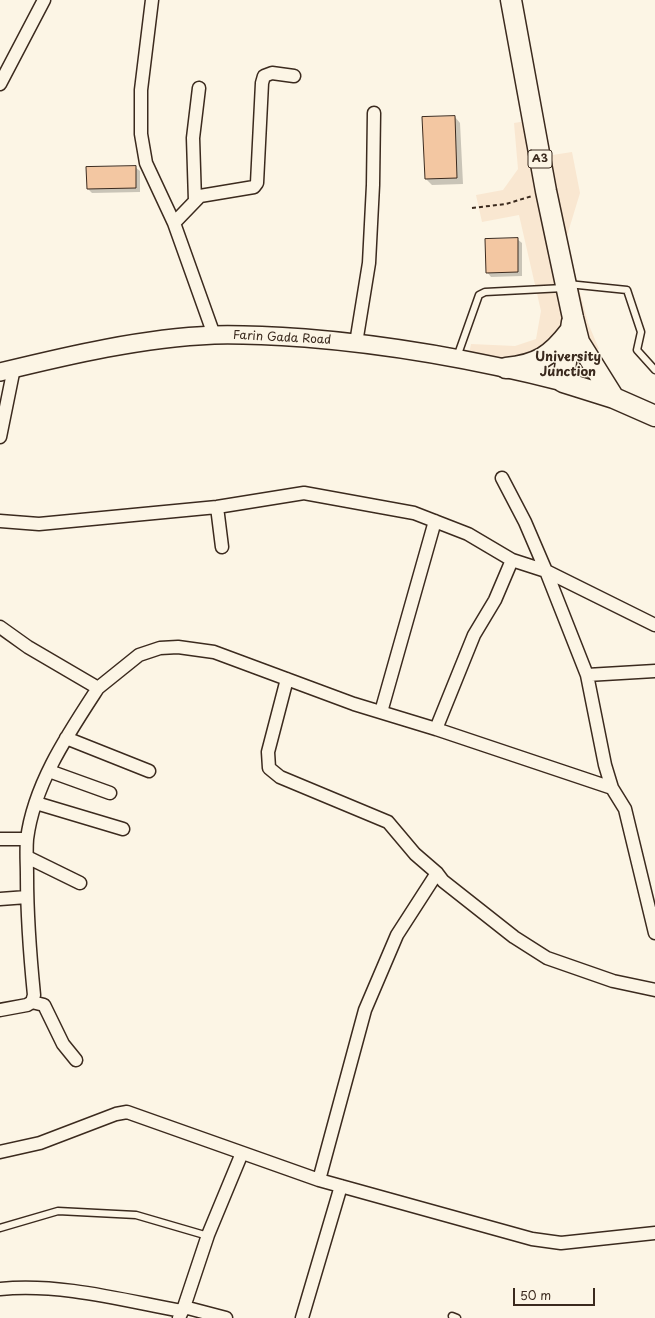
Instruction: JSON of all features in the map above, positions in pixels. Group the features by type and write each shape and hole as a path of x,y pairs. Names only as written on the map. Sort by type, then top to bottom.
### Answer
{"highway":[{"name":"A3","path":"511,0 546,191 574,330 570,384"},
{"name":"A3","path":"574,330 614,398"},
{"path":"506,368 523,366 536,362 561,343 574,330"},
{"path":"570,384 614,398 655,416"}],"main road":[{"name":"Farin Gada Road","path":"7,370 61,357 161,340 214,335 276,336 356,343 457,357 570,384"}],"street":[{"path":"0,84 44,0"},
{"path":"152,0 140,90 141,134 146,163 174,223 214,335"},
{"path":"174,223 195,201 206,194 254,187 257,183 262,83 264,76 272,73 294,76"},
{"path":"195,201 193,138 198,88"},
{"path":"356,343 369,263 373,185 374,114"},
{"path":"0,437 7,370"},
{"path":"502,478 525,522 587,675 612,788 625,809 655,933"},
{"path":"0,522 39,524 217,507 304,493 414,513 468,534 512,560 546,571 655,625"},
{"path":"217,507 222,546"},
{"path":"381,712 435,521"},
{"path":"436,729 474,635 494,600 512,560"},
{"path":"0,627 28,647 98,688"},
{"path":"0,1010 27,1005 32,1002 34,995 26,897 26,857 27,839 36,803 66,738 98,688 139,655 160,648 178,647 214,652 354,704 436,729 612,788"},
{"path":"587,675 655,671"},
{"path":"287,679 268,752 269,768 280,777 388,822 415,854 437,873 443,881 508,932 546,958 613,980 655,990"},
{"path":"66,738 149,771"},
{"path":"50,771 110,793"},
{"path":"36,803 123,829"},
{"path":"0,839 27,839"},
{"path":"26,857 80,883"},
{"path":"319,1180 365,1010 397,935 437,873"},
{"path":"0,899 26,897"},
{"path":"32,1002 44,1005 63,1044 76,1060"},
{"path":"0,1152 40,1143 116,1114 127,1112 319,1180 532,1239 561,1243 655,1233"},
{"path":"181,1312 208,1236 242,1154"},
{"path":"302,1318 341,1186"},
{"path":"0,1289 18,1287 78,1292 181,1312 226,1318"}],"lane":[{"path":"457,357 479,295 485,292 565,285 627,290 641,332 637,350 655,370"},
{"path":"0,1228 58,1211 136,1215 208,1236"}],"path":[{"path":"472,208 506,204 546,191"}],"shaded area":[{"path":"539,119 546,156 572,152 580,193 566,239 588,323 599,349 513,363 469,354 471,344 515,346 536,339 541,311 519,215 482,222 476,195 503,190 518,169 514,123"}],"building":[{"path":"455,116 457,178 425,179 422,117"},
{"path":"136,166 136,188 87,189 86,167"},
{"path":"518,238 518,272 486,273 485,239"}],"district":[{"name":"University Junction","path":"568,364"}]}
